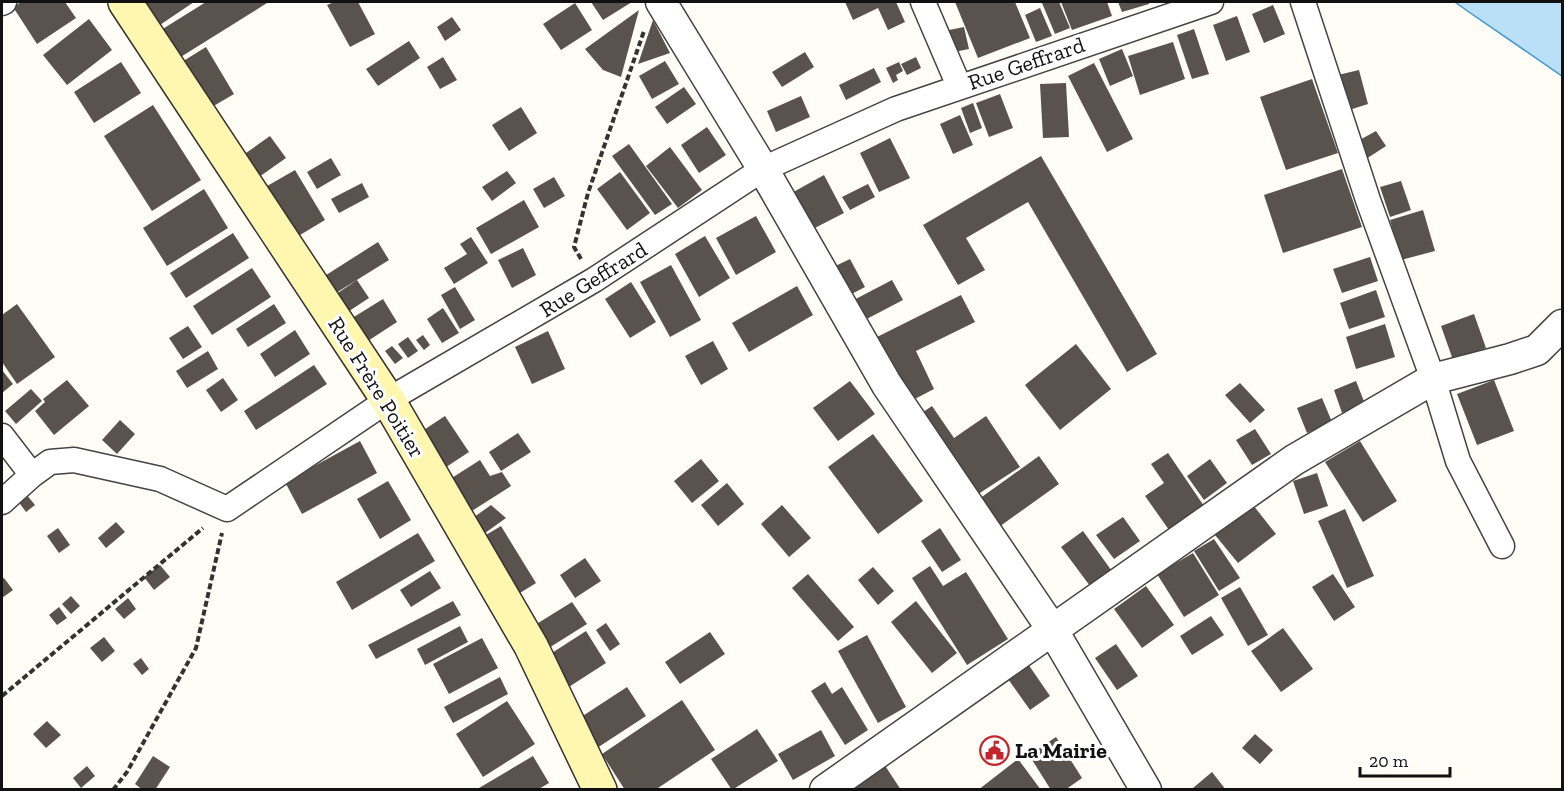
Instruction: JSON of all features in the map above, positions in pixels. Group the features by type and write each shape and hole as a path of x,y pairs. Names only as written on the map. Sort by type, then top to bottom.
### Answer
{"main road":[{"name":"Rue Frère Poitier","path":"124,2 388,400 531,646 600,789"}],"street":[{"path":"923,2 959,86"},
{"name":"Rue Geffrard","path":"227,509 388,400 594,280 763,169 896,109 1211,2"},
{"path":"1303,2 1368,200 1433,379 1458,461 1502,546"},
{"path":"654,12 763,169 887,385 1052,629 1146,789"},
{"path":"825,789 1294,460 1433,379 1538,350 1563,325"},
{"path":"2,436 32,475"},
{"path":"2,502 50,462 74,460 160,479 227,509"}],"path":[{"path":"594,280 574,246 588,193 654,12"},
{"path":"2,696 227,509"},
{"path":"113,789 127,772 196,648 227,509"}],"water":[{"path":"1455,2 1562,2 1562,76 1466,10"}],"building":[{"path":"21,2 65,2 76,18 37,44 13,7"},
{"path":"126,2 194,2 148,33"},
{"path":"206,2 267,3 171,63 153,35"},
{"path":"334,2 358,2 375,34 350,47 327,5"},
{"path":"591,2 632,2 603,20"},
{"path":"845,2 896,2 905,22 888,30 878,8 853,20"},
{"path":"955,2 1015,2 1030,38 978,58"},
{"path":"1059,2 1070,28 1055,34 1042,3"},
{"path":"1061,2 1107,2 1112,16 1072,30"},
{"path":"1118,2 1149,2 1149,4 1122,12"},
{"path":"575,3 592,30 561,50 543,24"},
{"path":"1273,5 1285,34 1264,43 1252,14"},
{"path":"1040,8 1052,36 1036,42 1025,15"},
{"path":"639,10 621,77 603,70 585,49"},
{"path":"1237,16 1250,52 1226,61 1213,25"},
{"path":"452,17 461,30 445,41 437,27"},
{"path":"89,19 112,50 67,85 43,55"},
{"path":"653,20 670,53 638,64"},
{"path":"964,27 969,49 949,53 944,31"},
{"path":"1194,29 1209,74 1192,79 1177,35"},
{"path":"409,41 420,58 378,86 366,69"},
{"path":"1173,42 1185,79 1140,95 1128,56"},
{"path":"206,47 234,94 200,114 172,68"},
{"path":"1122,49 1133,76 1110,86 1099,59"},
{"path":"805,52 814,67 782,87 772,72"},
{"path":"443,57 457,80 440,89 427,67"},
{"path":"916,57 921,68 907,75 901,64"},
{"path":"665,61 679,84 652,99 639,76"},
{"path":"121,62 141,93 94,123 74,92"},
{"path":"899,62 903,71 896,75 898,80 893,83 886,68"},
{"path":"1094,63 1133,139 1107,152 1068,76"},
{"path":"874,68 881,82 846,100 839,85"},
{"path":"1359,70 1368,104 1349,110 1338,75"},
{"path":"1312,79 1338,153 1286,170 1260,97"},
{"path":"1066,83 1069,137 1043,138 1040,84"},
{"path":"684,87 696,104 667,124 655,107"},
{"path":"1000,94 1013,128 989,137 976,103"},
{"path":"801,96 810,117 776,132 767,111"},
{"path":"973,103 982,128 970,133 961,108"},
{"path":"153,105 201,180 152,211 104,136"},
{"path":"521,107 537,133 509,151 492,125"},
{"path":"960,115 973,145 953,154 940,124"},
{"path":"707,127 726,155 699,173 681,145"},
{"path":"1376,131 1386,146 1366,159 1356,142"},
{"path":"270,136 286,158 252,182 236,160"},
{"path":"890,138 910,178 879,192 860,153"},
{"path":"629,144 672,204 655,215 612,156"},
{"path":"670,147 702,190 678,208 646,166"},
{"path":"1041,156 1157,354 1127,372 1028,202 966,238 985,270 958,285 923,225"},
{"path":"331,158 341,175 317,189 307,172"},
{"path":"1342,169 1362,227 1283,253 1264,195"},
{"path":"295,170 325,220 285,244 255,193"},
{"path":"507,171 516,183 492,201 482,187"},
{"path":"620,172 650,213 627,230 597,189"},
{"path":"824,175 844,213 807,232 788,195"},
{"path":"554,177 565,196 544,208 533,189"},
{"path":"1401,181 1411,210 1390,217 1380,187"},
{"path":"362,183 369,197 339,213 331,199"},
{"path":"868,184 875,197 850,210 842,197"},
{"path":"204,189 228,228 167,266 143,228"},
{"path":"524,200 539,227 491,254 476,228"},
{"path":"1423,210 1435,251 1401,260 1390,220"},
{"path":"756,216 776,252 736,275 716,238"},
{"path":"233,233 249,258 186,298 170,273"},
{"path":"705,236 730,278 699,297 675,254"},
{"path":"471,237 488,263 454,284 444,268 467,254 460,244"},
{"path":"378,242 389,260 323,301 312,284"},
{"path":"523,248 536,275 512,288 498,260"},
{"path":"1370,257 1378,281 1342,293 1333,269"},
{"path":"850,259 865,287 842,299 827,270"},
{"path":"671,265 701,320 670,337 640,282"},
{"path":"252,268 271,297 212,335 193,306"},
{"path":"357,280 369,298 331,323 320,305"},
{"path":"892,280 903,300 859,323 848,303"},
{"path":"631,282 656,322 630,338 605,299"},
{"path":"797,286 813,315 749,352 732,323"},
{"path":"455,287 475,320 460,329 441,295"},
{"path":"1376,290 1385,317 1349,329 1340,303"},
{"path":"961,295 975,322 916,351 934,389 909,402 877,337"},
{"path":"383,299 397,322 351,352 336,328"},
{"path":"17,304 55,357 17,384 2,362 2,315"},
{"path":"274,304 286,323 248,347 236,329"},
{"path":"443,308 459,333 442,343 427,319"},
{"path":"1474,314 1486,348 1453,360 1441,326"},
{"path":"1385,324 1395,357 1356,369 1346,337"},
{"path":"188,326 202,347 183,359 169,338"},
{"path":"295,330 310,354 275,377 260,354"},
{"path":"548,331 565,369 532,384 515,347"},
{"path":"423,335 430,345 424,350 416,340"},
{"path":"408,337 418,351 408,358 398,344"},
{"path":"713,341 728,369 701,385 685,356"},
{"path":"1076,344 1111,389 1060,430 1025,385"},
{"path":"392,346 403,358 395,364 385,351"},
{"path":"208,351 218,369 187,388 176,371"},
{"path":"314,365 327,384 256,430 244,411"},
{"path":"2,370 13,384 2,393"},
{"path":"223,378 238,400 221,412 206,390"},
{"path":"67,380 89,406 54,435 35,411 45,402 43,399"},
{"path":"1494,380 1514,431 1477,445 1457,394"},
{"path":"850,381 875,414 838,441 813,408"},
{"path":"1356,381 1365,404 1342,413 1334,390"},
{"path":"1240,383 1265,410 1250,423 1225,395"},
{"path":"31,389 42,401 16,424 5,411"},
{"path":"1322,398 1332,422 1307,433 1297,408"},
{"path":"932,406 954,438 986,416 1020,467 969,500 914,418"},
{"path":"445,416 469,452 431,477 407,441"},
{"path":"120,420 135,434 117,454 102,440"},
{"path":"1255,429 1271,454 1252,465 1236,440"},
{"path":"518,433 531,452 501,471 489,452"},
{"path":"873,434 923,501 878,534 828,467"},
{"path":"360,441 377,473 302,514 285,482"},
{"path":"1360,441 1397,501 1363,522 1325,462"},
{"path":"1168,453 1204,506 1169,530 1145,496 1164,483 1151,464"},
{"path":"1039,456 1059,484 992,532 972,504"},
{"path":"701,459 719,481 692,503 674,481"},
{"path":"1210,459 1227,483 1204,500 1187,476"},
{"path":"480,460 490,476 502,472 511,486 453,523 433,490"},
{"path":"1317,473 1328,506 1304,514 1293,481"},
{"path":"388,481 411,520 380,539 357,499"},
{"path":"727,483 744,504 718,526 701,505"},
{"path":"26,494 35,505 26,512 18,501"},
{"path":"491,505 506,518 467,546 456,530"},
{"path":"782,505 811,538 789,557 761,524"},
{"path":"1253,505 1276,534 1238,563 1215,535"},
{"path":"1345,509 1374,576 1347,588 1318,521"},
{"path":"1123,517 1140,541 1114,559 1096,535"},
{"path":"116,522 125,532 106,548 98,538"},
{"path":"501,526 536,583 499,606 464,548"},
{"path":"58,528 70,545 59,553 47,536"},
{"path":"940,528 961,560 942,572 921,541"},
{"path":"1083,531 1114,574 1093,590 1061,547"},
{"path":"418,533 435,561 352,610 336,582"},
{"path":"1214,539 1240,578 1219,591 1194,551"},
{"path":"1193,553 1219,595 1184,617 1157,574"},
{"path":"585,558 601,581 575,598 560,575"},
{"path":"160,565 170,577 154,590 144,577"},
{"path":"930,566 943,586 966,572 1008,639 967,665 912,578"},
{"path":"873,567 894,591 878,605 858,580"},
{"path":"430,571 441,588 411,607 400,590"},
{"path":"808,574 854,627 838,641 792,588"},
{"path":"1333,574 1355,607 1334,621 1312,587"},
{"path":"4,578 13,590 2,598 2,579"},
{"path":"1146,586 1174,625 1142,648 1114,609"},
{"path":"1240,587 1268,635 1248,646 1221,598"},
{"path":"71,596 80,606 71,614 62,604"},
{"path":"128,598 136,609 124,619 115,609"},
{"path":"453,601 461,615 376,659 368,645"},
{"path":"916,601 957,653 932,673 891,622"},
{"path":"572,602 587,624 536,656 522,633"},
{"path":"59,607 67,618 57,625 49,615"},
{"path":"1211,616 1224,635 1192,655 1180,636"},
{"path":"606,623 620,644 610,651 596,630"},
{"path":"460,626 468,642 425,665 417,649"},
{"path":"1283,628 1313,669 1281,692 1251,651"},
{"path":"586,631 606,663 561,692 541,660"},
{"path":"710,632 725,654 680,684 665,662"},
{"path":"867,635 906,707 878,723 838,651"},
{"path":"104,637 115,651 102,662 90,648"},
{"path":"482,638 498,668 449,694 433,664"},
{"path":"1116,644 1138,676 1117,690 1095,658"},
{"path":"141,658 149,669 142,675 133,664"},
{"path":"1028,664 1050,696 1030,710 1008,679"},
{"path":"500,677 508,694 453,723 444,707"},
{"path":"825,682 832,694 842,687 868,730 845,745 811,691"},
{"path":"627,687 646,716 597,748 578,719"},
{"path":"682,700 715,750 655,790 625,790 602,754"},
{"path":"507,701 535,744 483,777 456,734"},
{"path":"47,721 61,735 46,748 33,734"},
{"path":"757,729 778,761 732,790 711,759"},
{"path":"821,730 835,756 793,780 778,754"},
{"path":"1255,734 1273,750 1260,764 1242,748"},
{"path":"1056,737 1082,778 1065,790 1051,790 1029,755"},
{"path":"153,756 170,767 155,790 143,790 135,784"},
{"path":"533,756 549,783 537,790 480,790 479,788"},
{"path":"1018,759 1041,790 978,790"},
{"path":"884,764 901,790 846,790"},
{"path":"87,766 95,776 81,788 73,778"},
{"path":"1212,772 1226,790 1194,790 1193,788"}],"place":[{"name":"La Mairie","path":"994,750"}]}
